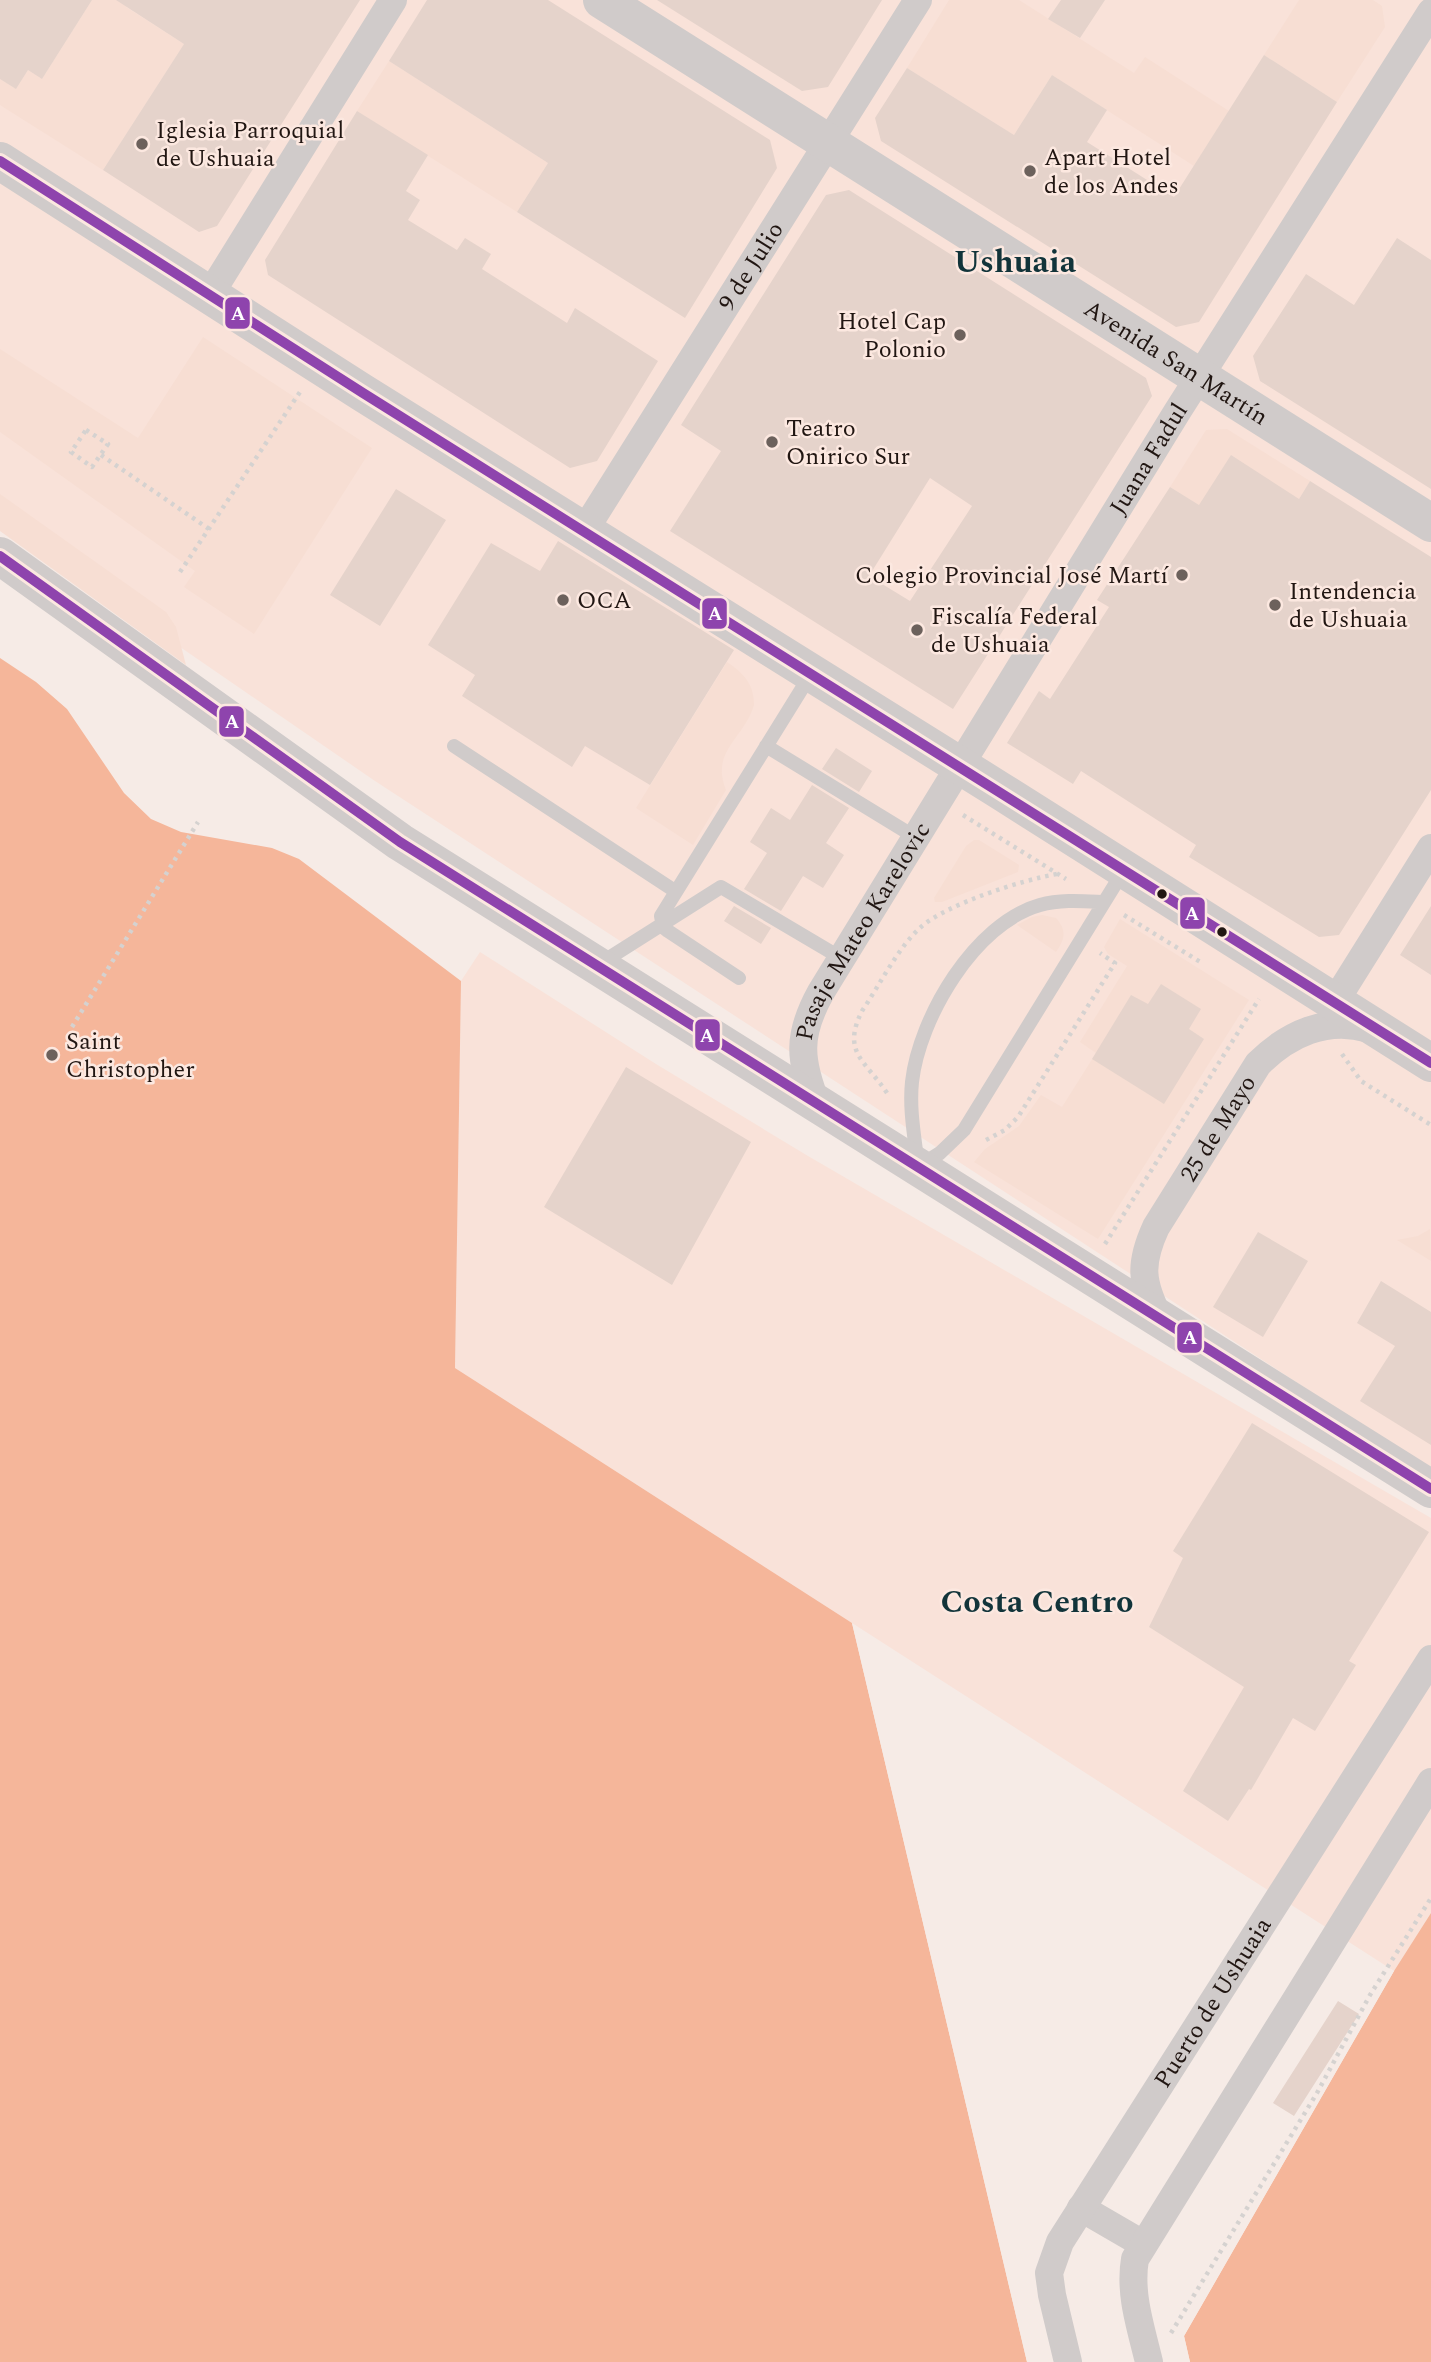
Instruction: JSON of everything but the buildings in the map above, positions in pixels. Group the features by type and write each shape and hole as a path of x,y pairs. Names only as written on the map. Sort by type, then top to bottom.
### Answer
{"main road":[{"name":"Avenida San Martín","path":"602,0 1431,523"},
{"path":"0,161 209,296 1124,869 1321,1016 1382,1032 1431,1063"},
{"path":"0,556 400,842 817,1105 916,1152 1158,1318 1431,1489"}],"street":[{"path":"209,296 393,0"},
{"name":"9 de Julio","path":"584,531 918,0"},
{"path":"1425,0 1431,4"},
{"name":"Juana Fadul","path":"959,765 1199,377 1431,12"},
{"name":"Pasaje Mateo Karelovic","path":"817,1105 806,1077 802,1057 808,1014 959,765"},
{"name":"25 de Mayo","path":"1158,1318 1143,1280 1147,1246 1156,1227 1258,1064 1272,1050 1321,1016 1431,848"},
{"name":"Puerto de Ushuaia","path":"1068,2362 1049,2273 1060,2242 1431,1659"},
{"path":"1149,2362 1133,2293 1135,2259 1431,1782"},
{"path":"1081,2208 1143,2244"}],"lane":[{"path":"739,978 668,932 662,925 660,916 811,673"},
{"path":"454,746 675,891"},
{"path":"766,746 915,837"},
{"path":"1104,902 1059,901 1018,914 983,941 965,961 938,1005 918,1055 912,1082 916,1152 940,1153 964,1130 1104,902 1124,869"},
{"path":"596,966 721,887 841,958"}],"path":[{"path":"180,572 302,388"},
{"path":"86,430 108,444 101,455 92,467 71,452 86,430"},
{"path":"101,455 209,529"},
{"path":"938,800 1213,970"},
{"path":"72,1027 198,822"},
{"path":"916,1152 894,1124 886,1091 855,1053 853,1039 862,1011 910,938 931,919 1017,883 1058,874"},
{"path":"979,1144 1005,1130 1018,1117 1115,963 1100,954 1099,948"},
{"path":"1100,1253 1259,999 1321,1016 1361,1081 1431,1125"},
{"path":"1168,2339 1317,2093 1370,1995 1431,1898"}],"shaded area":[{"path":"0,0 1431,0 1431,1470 375,781 0,523"},
{"path":"92,0 130,0 126,7 184,44 103,170 0,105 0,79 16,89 28,70 42,79"},
{"path":"949,0 1019,0 1134,73 1145,57 1229,111 1194,166 1052,75 1014,135 907,68"},
{"path":"1299,0 1373,0 1382,6 1385,27 1337,102 1264,55"},
{"path":"389,61 548,163 517,212 357,111"},
{"path":"203,337 372,448 254,634 184,587 195,571 0,432 0,349 138,438"},
{"path":"1227,429 1310,481 1268,549 1170,487 1206,430"},
{"path":"0,494 166,612 176,627 186,665 0,531"},
{"path":"0,658 36,682 67,709 124,793 151,819 181,832 272,848 299,859 461,981 455,1368 852,1623 1027,2362 0,2362"},
{"path":"727,662 746,679 752,691 754,705 725,755 722,777 726,790 693,845 636,808"},
{"path":"979,840 1019,865 1018,872 942,902 935,902 934,898 966,846"},
{"path":"1042,915 1056,918 1062,927 1063,939 1056,952 1017,925"},
{"path":"1120,919 1249,1000 1098,1239 974,1162 985,1149 1019,1126 1041,1095 1062,1107 1096,1053 1080,1042 1127,966 1108,954 1104,947"},
{"path":"480,952 656,1064 808,1156 1431,1518 1431,1913 1394,1971 455,1368 461,981"},
{"path":"1430,1229 1431,1261 1397,1240 1418,1236"},
{"path":"1431,1913 1431,2362 1190,2362 1184,2336 1394,1971"}],"pier":[{"path":"852,1623 856,1626 1031,2362 1027,2362"},
{"path":"1391,1969 1394,1971 1184,2336 1190,2362 1187,2362 1181,2334"}],"transit line":[{"name":"A","path":"0,161 363,393 1431,1063"},
{"name":"A","path":"0,556 400,842 1431,1489"}],"place":[{"name":"Iglesia Parroquial de Ushuaia","path":"142,144"},
{"name":"Apart Hotel de los Andes","path":"1030,171"},
{"name":"Hotel Cap Polonio","path":"960,335"},
{"name":"Teatro Onirico Sur","path":"772,442"},
{"name":"Colegio Provincial José Martí","path":"1182,575"},
{"name":"OCA","path":"563,600"},
{"name":"Intendencia de Ushuaia","path":"1275,605"},
{"name":"Fiscalía Federal de Ushuaia","path":"917,630"},
{"name":"Saint Christopher","path":"52,1055"}],"district":[{"name":"Ushuaia","path":"1015,261"},
{"name":"Costa Centro","path":"1037,1601"}]}
